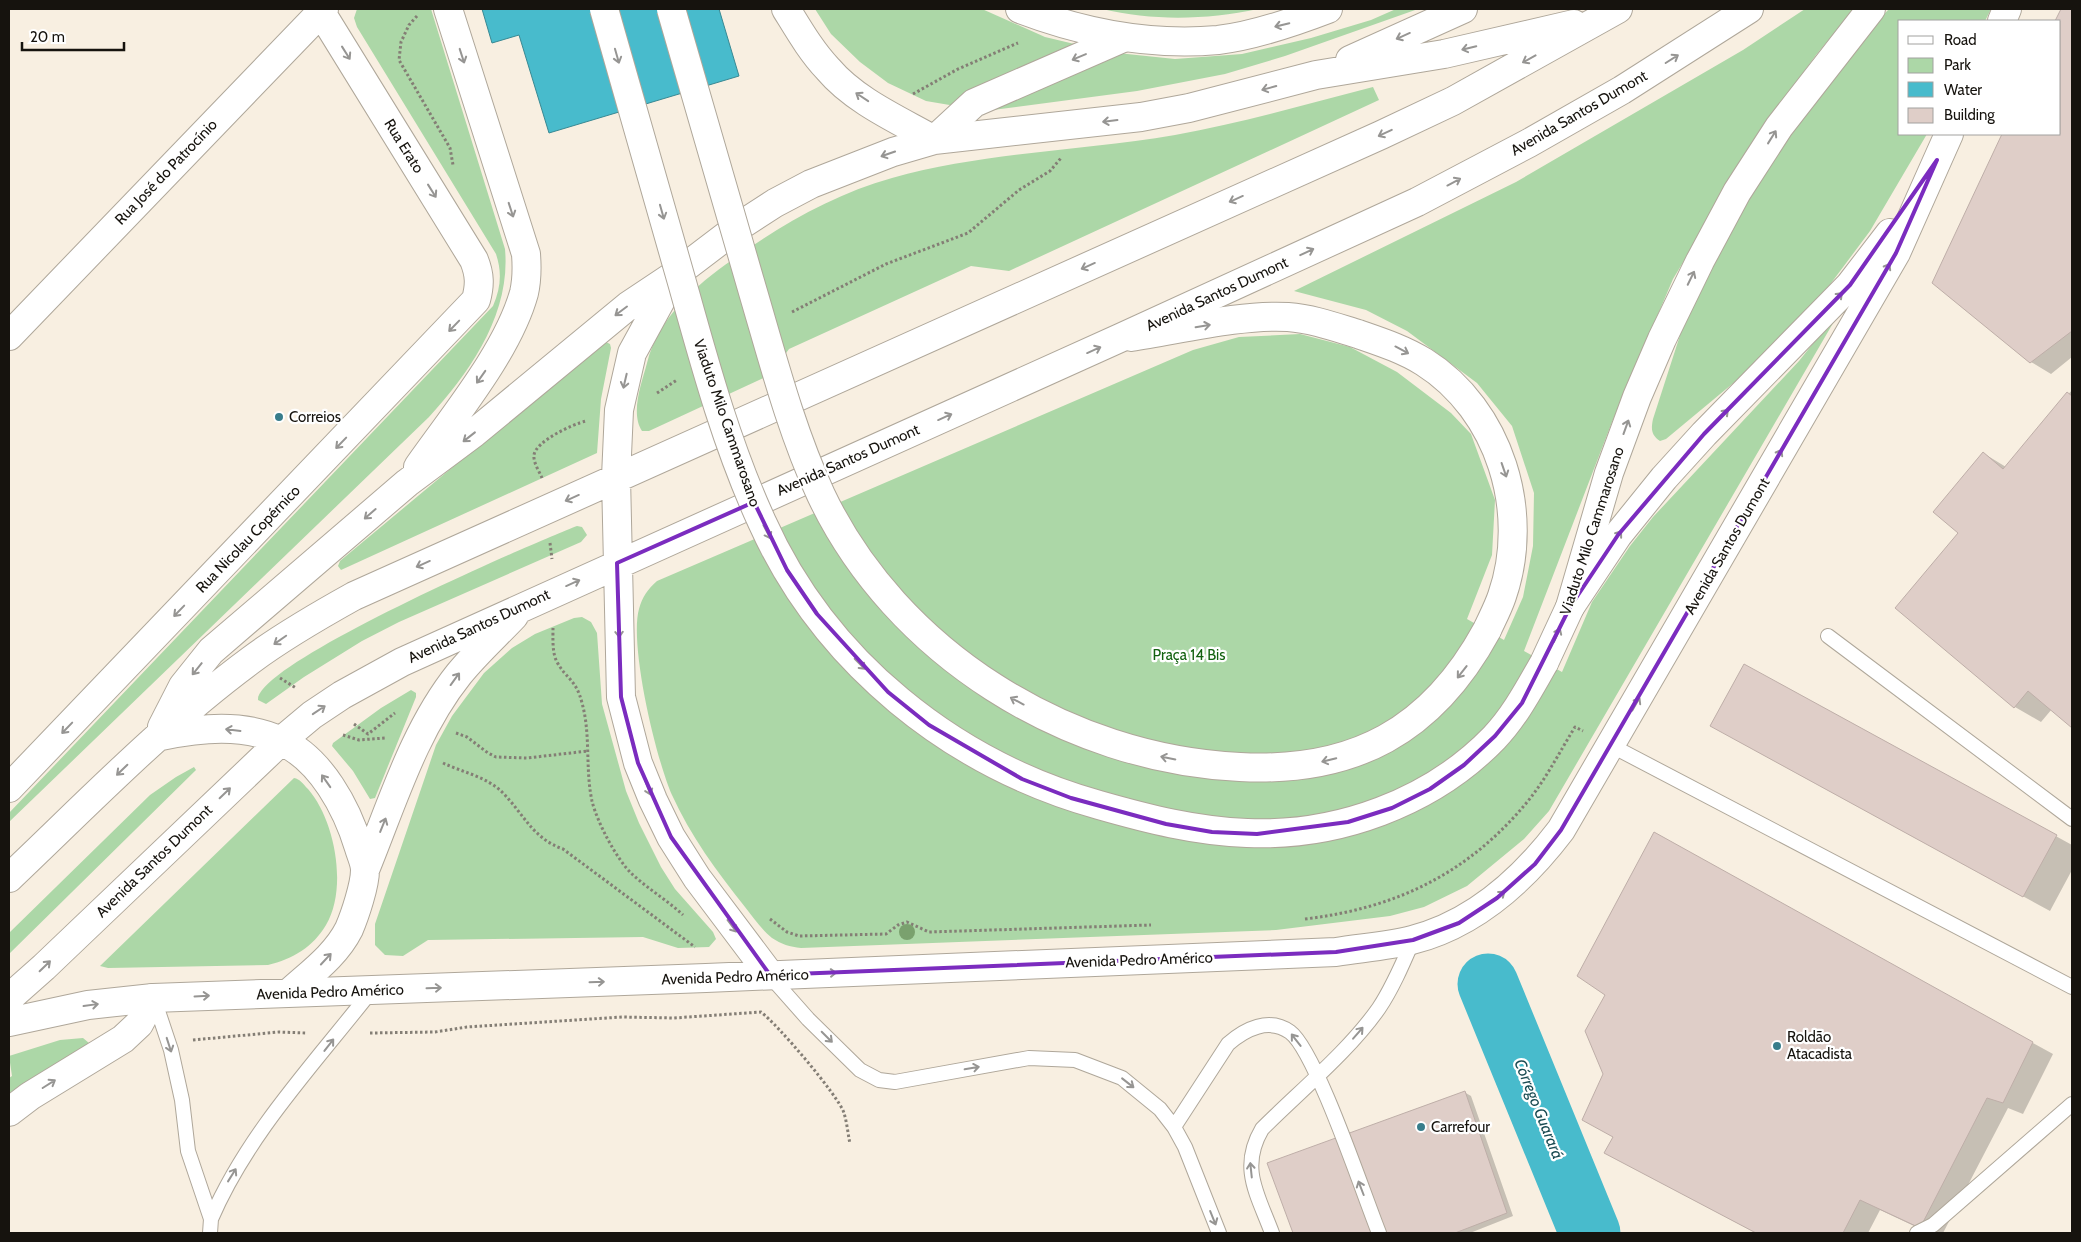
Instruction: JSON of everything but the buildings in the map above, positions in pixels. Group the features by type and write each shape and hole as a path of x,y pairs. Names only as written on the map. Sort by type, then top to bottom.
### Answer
{"main road":[{"path":"407,483 496,354 516,319 527,272 526,254 448,9"},
{"name":"Viaduto Milo Cammarosano","path":"604,9 712,390 762,523 787,570 822,621 850,655 888,692 929,725 974,754 1022,779 1071,798 1166,824 1212,832 1257,834 1303,830 1348,822 1392,808 1430,789 1458,770 1495,736 1522,703 1544,663 1570,607 1609,473 1637,397 1662,339 1700,261 1737,192 1778,127 1871,9"},
{"path":"671,9 786,402 822,497 844,536 870,574 932,641 968,670 1005,695 1046,717 1088,735 1166,758 1220,766 1292,767 1327,762 1353,754 1393,735 1422,715 1448,690 1470,662 1502,596 1511,560 1514,522 1509,484 1497,449 1478,416 1454,387 1425,363 1392,345 1320,321 1288,317 1258,318 1120,338"},
{"path":"786,9 806,41 829,71 878,108 934,140"},
{"path":"1020,9 1051,21 1123,38 1165,41 1219,40 1291,23 1328,9"},
{"path":"1316,75 1463,9"},
{"name":"Avenida Santos Dumont","path":"9,998 44,968 281,741 312,715 371,678 524,606 1417,202 1622,90 1749,9"},
{"name":"Rua Erato","path":"321,10 474,260 479,273 480,287"},
{"name":"Rua José do Patrocínio","path":"9,336 321,10"},
{"path":"157,737 183,686 211,652 407,483 474,433 606,322 676,274 738,227 804,188 862,163 934,140 1061,127 1189,108 1316,75 1444,54 1610,13"},
{"path":"9,878 157,737 250,660 292,632 354,596 1381,135 1453,101 1610,13"},
{"path":"934,140 974,103 1123,38"},
{"name":"Avenida Santos Dumont","path":"1459,923 1497,898 1535,864 1562,830 1896,253 1950,135"},
{"path":"1570,607 1618,535 1664,478 1704,434 1850,285 1885,240 1937,160"},
{"path":"676,274 658,303 632,353 619,410 616,477 621,697 636,756 653,800 671,837 697,878 770,976"},
{"name":"Rua Nicolau Copérnico","path":"9,788 468,311 476,300 480,287"},
{"path":"290,992 321,965 337,947 349,929 365,870 414,751 441,699 459,674 524,606"},
{"path":"157,737 196,728 222,728 250,732 281,741 300,754 322,775 341,803 353,827 365,870"},
{"name":"Avenida Pedro Américo","path":"9,1022 88,1005 153,998 770,976 1336,952 1413,940 1459,923"},
{"path":"9,1112 30,1096 123,1039 139,1024 153,998"}],"lane":[{"path":"1828,636 2072,819"},
{"path":"1612,746 2072,987"},
{"path":"1272,1233 1252,1180 1250,1163 1253,1145 1262,1129 1358,1034 1379,1007 1397,975 1413,940"},
{"path":"770,976 808,1019 860,1070 879,1080 895,1082 1029,1058 1075,1060 1122,1078 1160,1109 1174,1127 1185,1147 1219,1233"},
{"path":"210,1233 211,1219 225,1186 255,1139 372,990"},
{"path":"153,998 171,1050 182,1100 188,1151 211,1219"},
{"path":"1174,1127 1228,1044 1241,1033 1256,1027 1274,1026 1290,1032 1301,1045 1317,1074 1379,1233"},
{"path":"1917,1233 1932,1225 2072,1104"}],"path":[{"path":"420,14 409,25 405,33 401,42 399,60 450,148 453,168"},
{"path":"878,108 912,94 958,69 1009,48 1051,21"},
{"path":"784,316 886,264 968,233 1019,190 1057,165 1061,159 1061,127"},
{"path":"685,375 644,400 567,428 538,446 534,452 534,460 542,479 552,555 555,656 580,693 586,717 592,801 595,812 616,853 631,873 653,892 666,899 696,926 760,914 799,936 886,934 898,925 907,922 928,932 1155,925"},
{"path":"356,725 368,734 400,709"},
{"path":"1298,920 1377,906 1436,880 1466,862 1492,839 1528,800 1575,727 1612,746"},
{"path":"452,731 467,737 496,757 528,758 588,751"},
{"path":"343,735 359,740 392,738"},
{"path":"440,761 491,783 502,792 547,844 563,849 693,944 695,948"},
{"path":"171,1050 196,1039 279,1032 435,1032 490,1025 622,1017 674,1018 761,1012 781,1031 822,1080 844,1112 850,1144"}],"highlighted area":[{"path":"1937,160 1896,253 1561,830 1535,864 1497,898 1459,923 1413,940 1336,952 770,975 671,837 638,763 621,697 617,563 754,502 787,570 817,614 888,692 929,725 1022,779 1071,798 1166,824 1212,832 1257,834 1348,822 1392,808 1430,789 1464,765 1495,736 1522,703 1570,607 1618,535 1704,434 1850,285"}],"green space":[{"path":"357,9 431,9 505,249 505,273 494,319 473,361 429,417 9,822 9,813 493,306 500,280 496,254 357,27 354,18"},
{"path":"815,9 982,9 1045,37 1108,52 1175,59 1242,54 1311,38 1371,20 1396,9 1418,9 1285,56 1225,74 1137,91 985,111 926,101 888,83 860,62 831,34"},
{"path":"1102,9 1258,9 1238,13 1180,18 1141,16"},
{"name":"Praça 14 Bis","path":"1805,9 1854,9 1816,55 1766,124 1673,279 1612,422 1524,651 1562,672 1592,602 1630,546 1653,517 1799,361 1843,306 1549,811 1524,839 1467,886 1424,907 1390,916 1276,930 801,948 779,942 761,927 724,880 696,839 672,795 659,756 641,674 637,626 642,601 648,590 657,581 1193,350 1239,337 1300,334 1350,347 1397,372 1451,413 1471,434 1495,500 1492,555 1467,619 1504,640 1523,597 1533,546 1534,493 1512,426 1477,383 1407,331 1366,310 1294,291 1516,182 1743,50"},
{"path":"1889,9 1991,9 1986,20 1898,20 1898,135 1926,135 1870,231 1811,310 1743,375 1666,439 1660,441 1652,431 1653,419 1694,292 1761,174 1868,31"},
{"path":"1373,87 1379,100 1009,271 971,266 789,349 770,375 649,431 642,431 637,415 637,407 642,379 652,347 669,317 692,292 718,270 789,223 829,202 870,185 927,169 998,157 1175,135 1250,119"},
{"path":"604,341 610,344 611,348 601,399 597,453 341,570 338,566 340,561"},
{"path":"577,526 582,527 587,535 581,542 399,622 362,641 304,677 266,704 258,700 269,683 301,659 347,633 457,578"},
{"path":"582,617 591,622 597,633 602,704 626,791 639,823 661,867 675,889 713,932 716,939 709,947 678,948 643,937 428,940 403,956 385,955 375,945 375,924 436,745 452,716 484,673 512,648 535,634 574,618"},
{"path":"411,690 416,693 416,697 375,798 370,799 353,771 332,746 333,743 381,708"},
{"path":"194,767 196,770 9,954 9,933 150,795"},
{"path":"294,778 298,779 308,789 325,818 331,836 337,874 333,910 321,933 309,946 294,956 268,965 108,968 100,966"},
{"path":"83,1038 89,1043 87,1048 9,1093 9,1078 12,1076 9,1056 60,1040"}],"water":[{"path":"482,9 719,9 739,76 549,133 519,35 492,43"}],"waterway":[{"name":"Córrego Guarará","path":"1488,984 1590,1233"}],"place":[{"name":"Correios","path":"279,417"},
{"name":"Roldão Atacadista","path":"1777,1046"},
{"name":"Carrefour","path":"1421,1127"}]}
